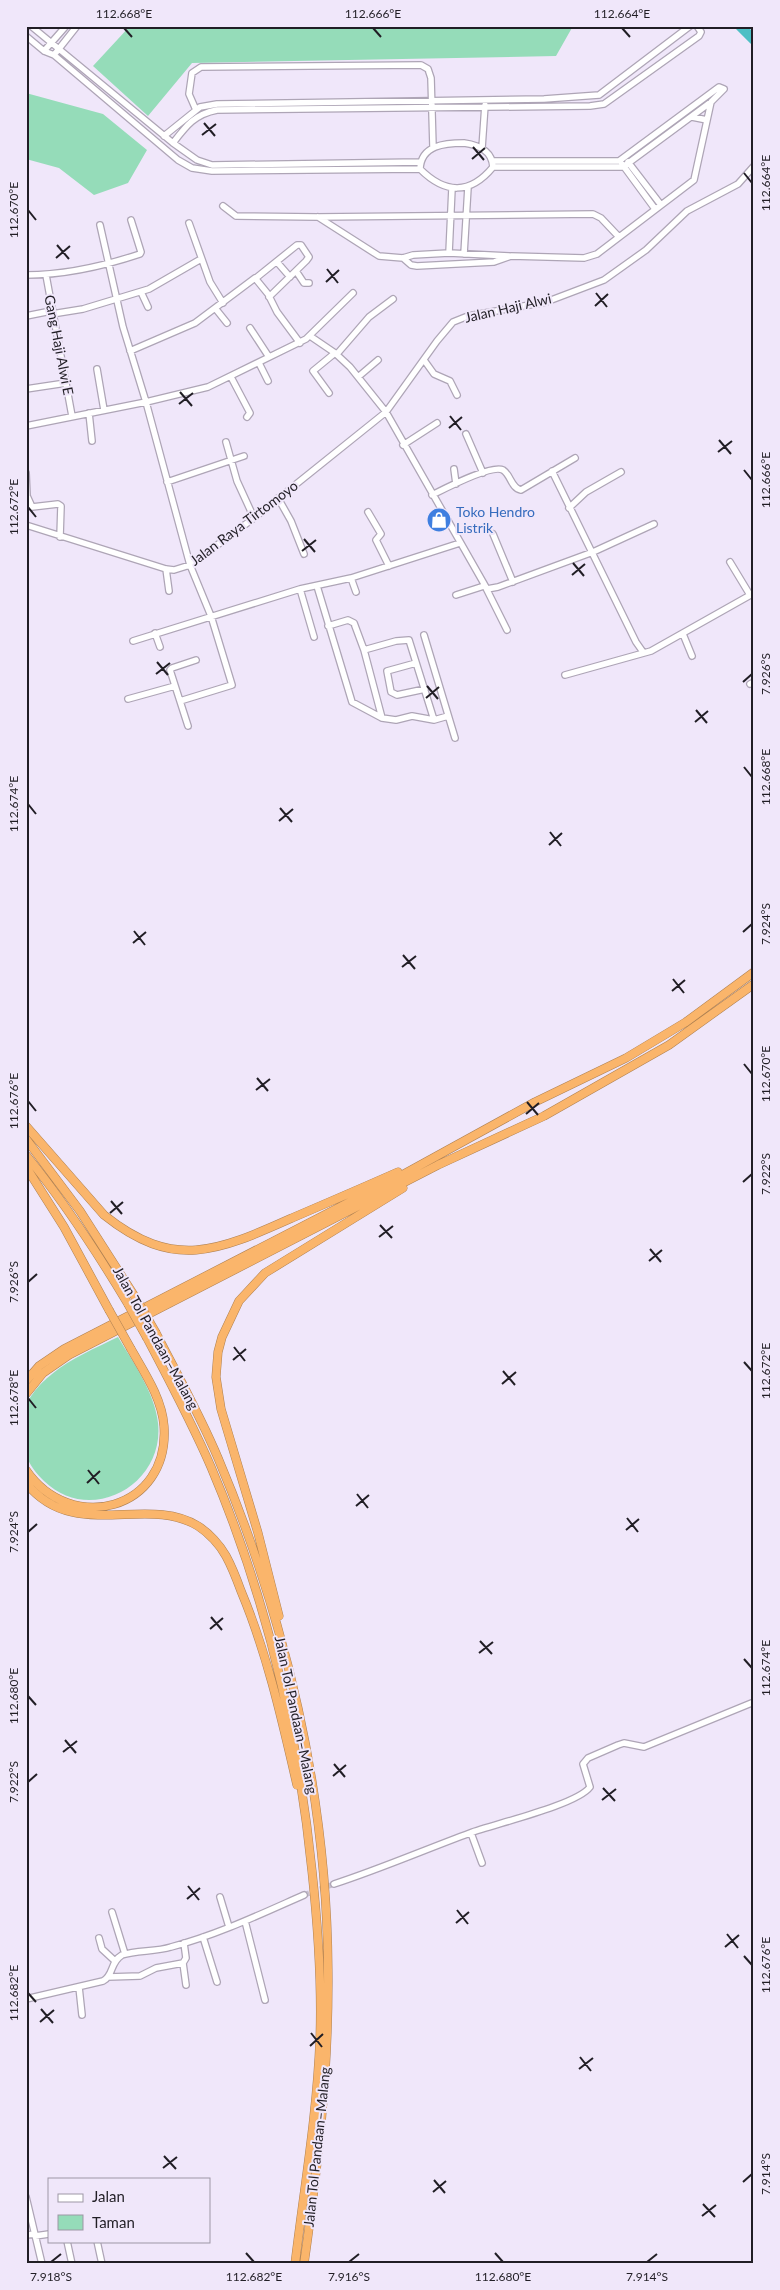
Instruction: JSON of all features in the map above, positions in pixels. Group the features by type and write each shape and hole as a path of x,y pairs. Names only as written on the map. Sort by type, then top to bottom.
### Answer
{"highway":[{"path":"26,1380 40,1366 64,1349 436,1156 535,1102 626,1058 656,1041 716,1001 754,972"},
{"path":"26,1394 43,1373 69,1355 438,1165 544,1116 669,1045 754,984"},
{"path":"26,1126 104,1215 128,1232 152,1244 182,1250 210,1250 242,1241 436,1156"},
{"name":"Jalan Tol Pandaan–Malang","path":"26,1139 80,1211 137,1300 196,1409 221,1465 254,1554 286,1652 314,1799 326,1925 328,2004 322,2124 295,2264"},
{"name":"Jalan Tol Pandaan–Malang","path":"26,1155 48,1182 96,1252 128,1304 186,1413 210,1467 247,1562 282,1681 296,1746 307,1820 318,1919 321,2000 304,2264"},
{"path":"286,1652 269,1575 221,1409 216,1366 222,1337 239,1301 265,1273 438,1165"},
{"path":"26,1167 64,1227 154,1391 164,1424 162,1457 148,1484 134,1496 121,1502 99,1507 86,1507 69,1503 43,1490 26,1470"},
{"path":"26,1483 46,1501 72,1512 96,1516 156,1515 171,1517 197,1526 218,1545 226,1556 251,1614 307,1820"}],"street":[{"path":"31,26 164,136 197,160 212,168"},
{"path":"44,51 66,26"},
{"path":"54,55 77,26"},
{"path":"173,143 183,129 202,113 217,107 318,102 552,99 599,95 690,26"},
{"path":"164,136 200,107 319,110 432,109 485,106 558,107 604,104 699,36 701,31 697,26"},
{"path":"26,36 44,51 54,55 178,160 192,168 420,169 436,184 452,188 468,187 479,182 493,164"},
{"path":"196,110 189,94 192,74 200,67 422,65 430,72 433,147"},
{"path":"493,164 624,162 667,135 711,102 723,88 719,87 663,129 624,162"},
{"path":"102,96 108,89"},
{"path":"599,95 604,104"},
{"path":"485,99 482,148 493,164"},
{"path":"318,102 319,110"},
{"path":"317,217 372,254 379,256 403,258 414,255 449,253 511,256 592,256 695,179 711,102"},
{"path":"692,116 707,120"},
{"path":"663,129 667,135"},
{"path":"420,169 420,162 433,147 454,143 482,148"},
{"path":"318,168 420,162"},
{"path":"624,162 661,205"},
{"path":"624,162 655,209"},
{"name":"Jalan Haji Alwi","path":"386,412 449,327 462,318 540,303 604,280 646,250 687,211 738,184 754,166"},
{"path":"464,254 468,187"},
{"path":"449,253 452,188"},
{"path":"223,206 232,215 236,216 593,214 601,218 619,237"},
{"path":"26,275 46,275 110,263 141,252 130,220"},
{"path":"189,223 210,282 223,303"},
{"path":"100,225 110,263 116,300 191,568 211,616 232,685 180,701"},
{"path":"130,351 183,330 223,303 293,248 301,245 309,257 269,297"},
{"path":"403,258 411,265 417,266 494,262 511,256"},
{"path":"26,316 83,309 142,292 160,285 201,259"},
{"path":"277,262 290,277"},
{"path":"296,271 304,283 309,283"},
{"name":"Gang Haji Alwi E","path":"46,275 72,416"},
{"path":"256,278 277,312 300,343"},
{"path":"142,292 148,307"},
{"path":"26,426 190,393 231,377 300,343 310,336 353,293"},
{"path":"329,393 313,371 336,353 369,317 393,299"},
{"path":"215,308 227,322"},
{"path":"250,328 269,357"},
{"path":"310,336 336,353 386,412 485,587 507,630"},
{"path":"358,377 378,360"},
{"path":"424,360 434,374 450,381 457,395"},
{"path":"259,363 268,382"},
{"path":"97,369 104,410"},
{"path":"231,377 250,413 247,417"},
{"path":"26,388 66,383"},
{"name":"Jalan Raya Tirtomoyo","path":"26,525 166,569 191,568 386,412"},
{"path":"89,413 92,441"},
{"path":"403,445 437,423"},
{"path":"466,434 483,473"},
{"path":"226,442 237,481 254,518"},
{"path":"167,482 244,456"},
{"path":"432,495 483,473 502,470 520,490 575,458"},
{"path":"454,469 456,484"},
{"path":"552,472 636,642 643,652"},
{"path":"569,508 586,492 621,472"},
{"path":"26,473 27,496 32,507 58,504 61,506 60,537"},
{"path":"278,498 291,521 304,554"},
{"path":"368,512 381,533 376,540 389,566"},
{"path":"456,594 485,587 494,589 593,552 654,524"},
{"path":"493,534 513,582"},
{"path":"132,640 300,589 351,578 460,543"},
{"path":"565,675 655,649 752,594 730,562"},
{"path":"166,569 169,591"},
{"path":"351,578 356,592"},
{"path":"317,586 351,701 382,718 396,720 415,716 434,720 448,716"},
{"path":"300,589 314,637"},
{"path":"328,626 348,620 354,622 364,650 382,718"},
{"path":"155,633 160,647"},
{"path":"683,634 692,656"},
{"path":"424,635 455,738"},
{"path":"364,650 406,639 416,660 434,720"},
{"path":"424,689 397,695 391,692 387,671 416,660 428,653"},
{"path":"188,726 171,669 196,660"},
{"path":"128,698 175,686"},
{"path":"334,1884 372,1872 471,1833 530,1815 583,1795 590,1786 583,1766 583,1761 588,1758 624,1743 644,1747 754,1702"},
{"path":"471,1833 482,1863"},
{"path":"26,1999 100,1982 108,1977 115,1961 125,1954 169,1948 203,1937 304,1895"},
{"path":"220,1897 228,1927"},
{"path":"112,1912 125,1954"},
{"path":"245,1921 265,2000"},
{"path":"203,1937 217,1982"},
{"path":"100,1938 102,1949 115,1961"},
{"path":"184,1943 186,1985"},
{"path":"108,1977 140,1976 156,1968 184,1963"},
{"path":"78,1987 82,2015"},
{"path":"26,2197 29,2225 35,2235 42,2264"},
{"path":"26,2235 48,2234"},
{"path":"67,2242 72,2264"},
{"path":"97,2242 102,2264"}],"green space":[{"path":"130,26 573,26 556,56 192,63 148,116 93,66"},
{"path":"26,93 103,114 147,150 128,183 94,195 59,168 26,159"},
{"path":"118,1337 153,1400 158,1423 157,1445 150,1465 137,1480 121,1492 102,1499 82,1500 62,1494 44,1481 31,1466 26,1450 26,1407 37,1389 59,1368"}],"waterway":[{"path":"740,26 754,40"}],"tunnel":[{"path":"304,1895 334,1884"}],"place":[{"name":"Toko Hendro Listrik","path":"439,520"}]}
